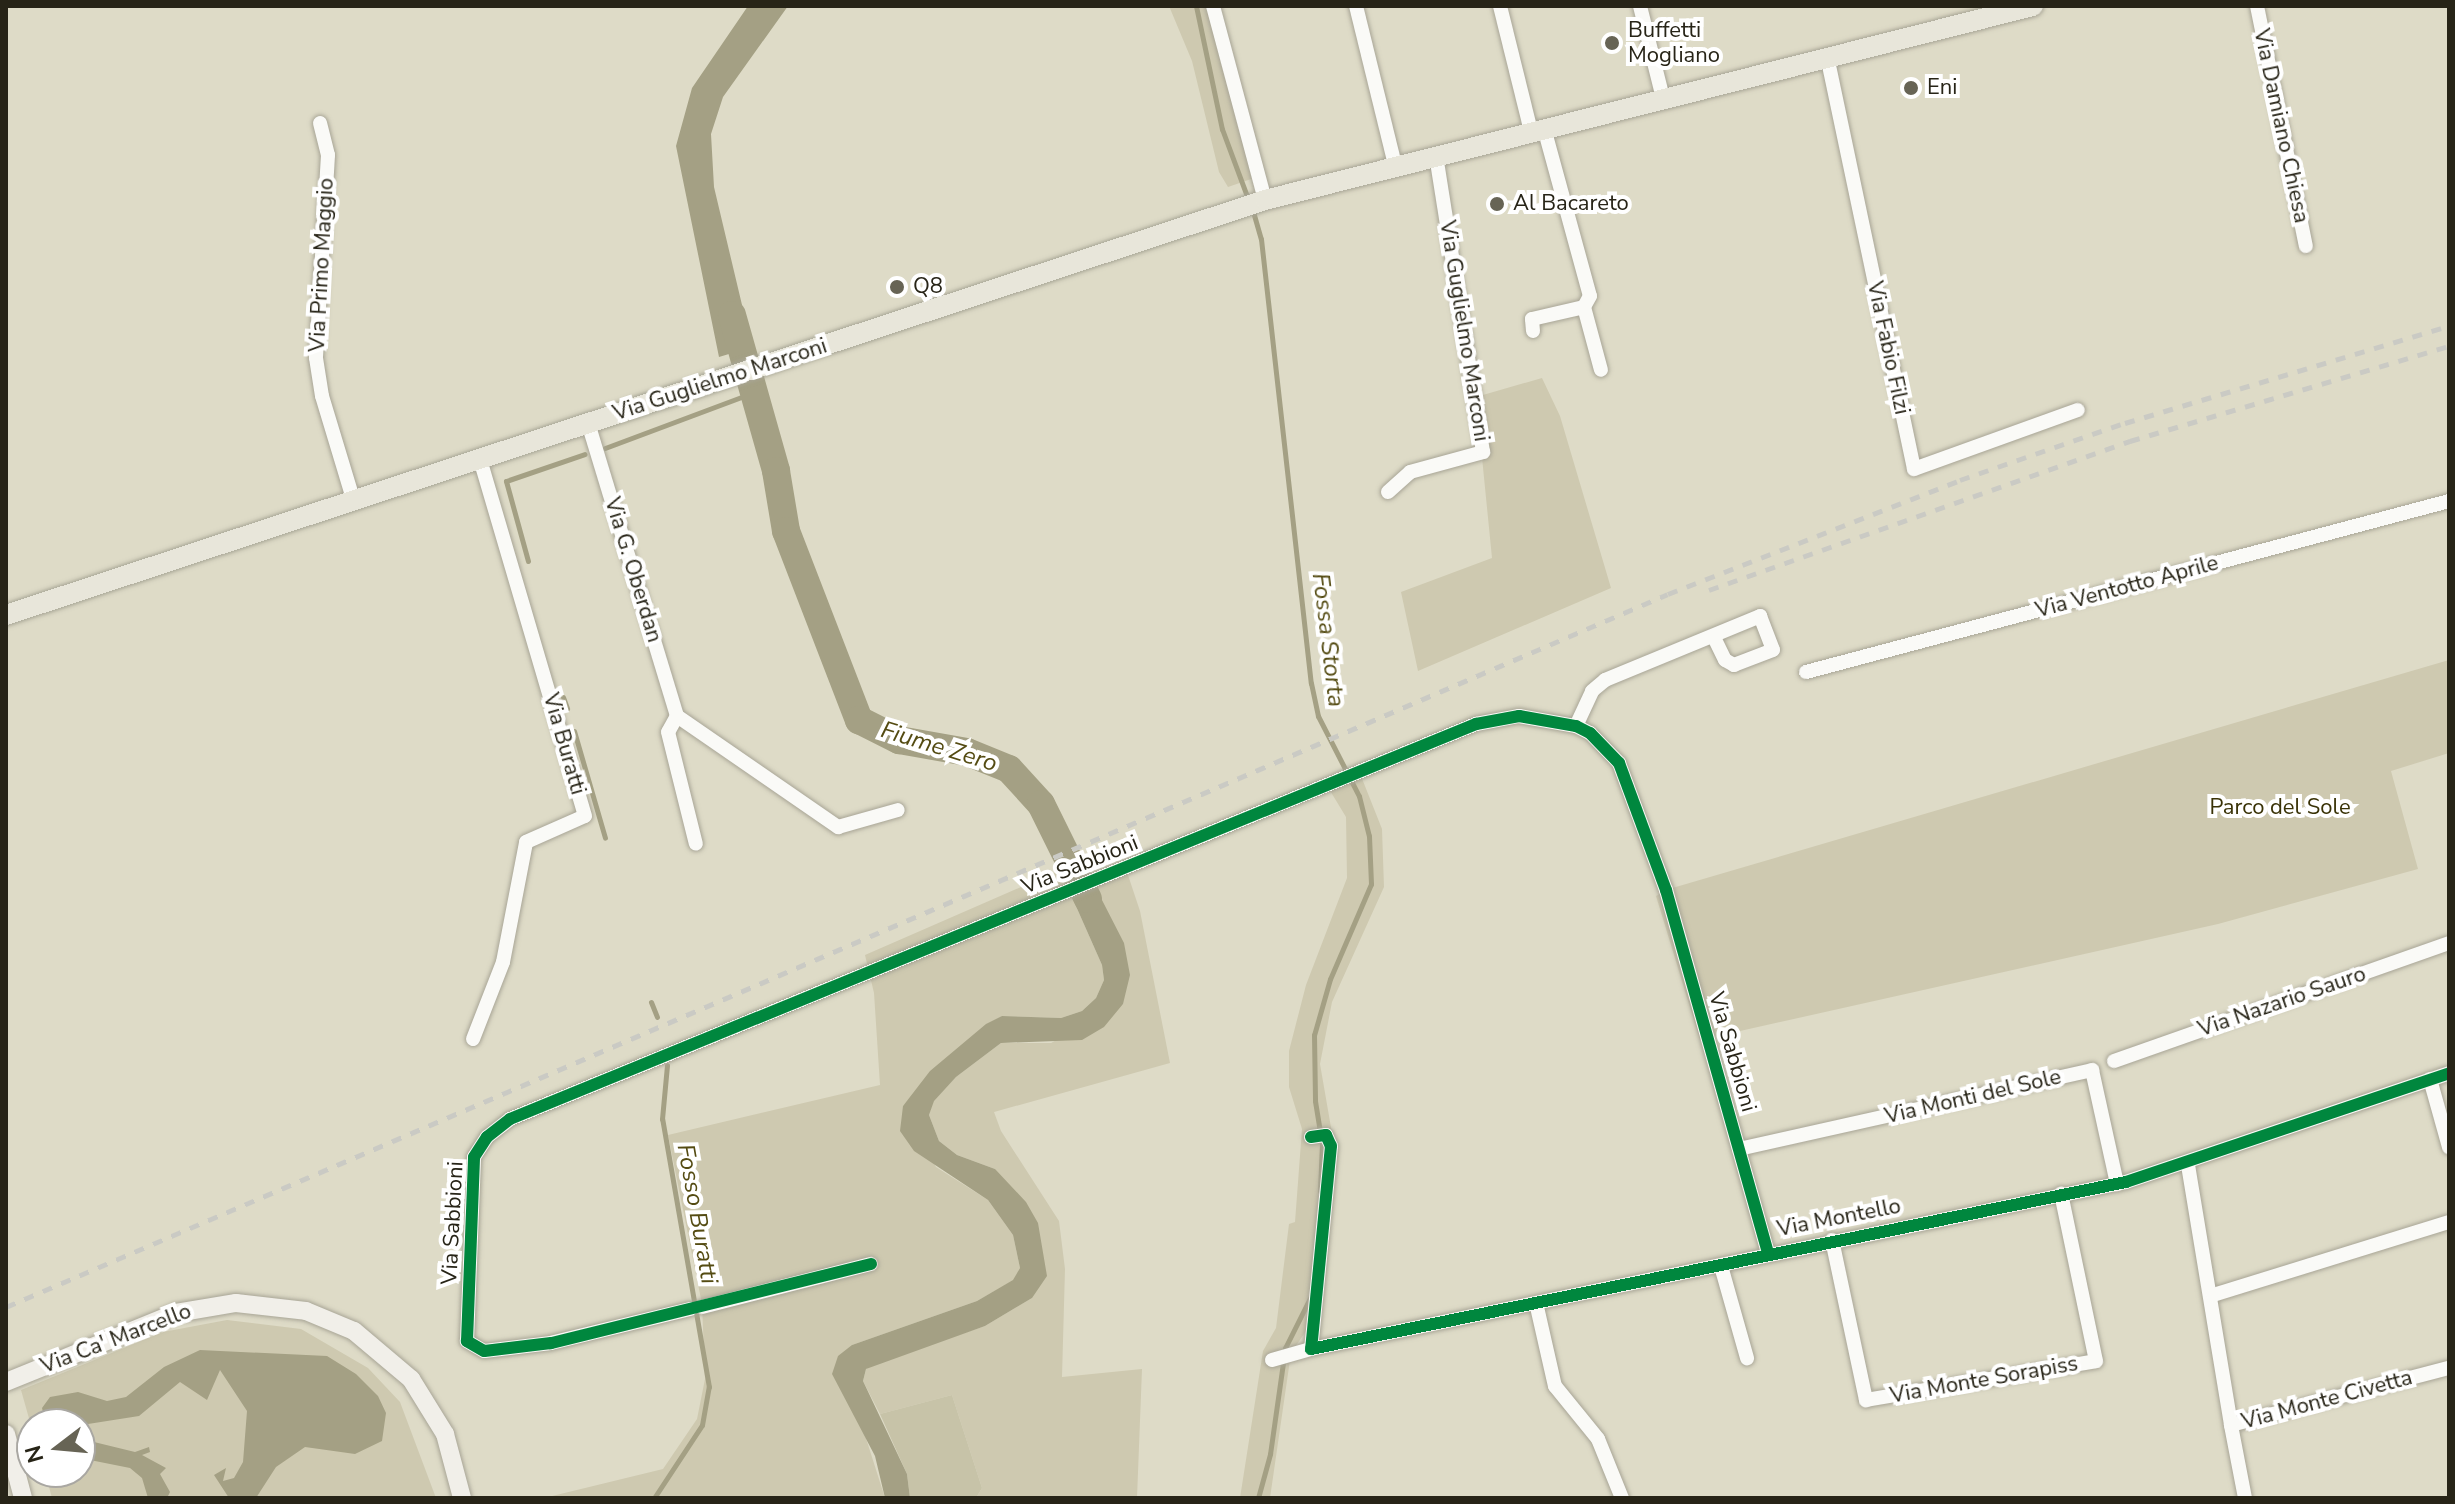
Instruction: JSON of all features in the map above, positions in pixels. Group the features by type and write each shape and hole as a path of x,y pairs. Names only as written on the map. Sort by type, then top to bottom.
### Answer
{"main road":[{"name":"Via Guglielmo Marconi","path":"6,615 1265,200 2033,6"},
{"name":"Via Ca' Marcello","path":"6,1382 176,1313 245,1302 306,1311 362,1336 411,1379 445,1434 462,1498"},
{"path":"6,1434 23,1498"}],"street":[{"path":"1213,6 1265,200"},
{"path":"1356,6 1395,165"},
{"path":"1500,6 1590,296 1584,307 1601,370"},
{"path":"1640,6 1663,98"},
{"name":"Via Damiano Chiesa","path":"2257,6 2306,246"},
{"name":"Via Fabio Filzi","path":"1827,56 1914,469 2078,410"},
{"name":"Via Primo Maggio","path":"320,123 328,155 316,358 322,396 353,499"},
{"name":"Via Guglielmo Marconi","path":"1388,492 1410,472 1483,452 1436,155"},
{"path":"1533,331 1532,319 1584,307"},
{"name":"Via G. Oberdan","path":"588,423 677,716 668,732 696,844"},
{"name":"Via Buratti","path":"473,1039 503,962 526,842 585,816 480,459"},
{"name":"Via Ventotto Aprile","path":"1806,672 2449,501"},
{"path":"1576,726 1592,691 1605,680 1714,637"},
{"path":"677,716 838,827 898,810"},
{"name":"Via Sabbioni","path":"871,1264 551,1343 484,1351 467,1341 474,1157 487,1137 510,1119 1476,724 1519,716 1576,726 1590,733 1619,763 1666,890 1768,1253"},
{"name":"Via Nazario Sauro","path":"2114,1061 2449,943"},
{"name":"Via Monti del Sole","path":"1739,1149 2092,1070 2117,1184"},
{"name":"Via Montello","path":"1274,1359 1311,1349 1537,1307 1768,1253 2117,1184 2188,1165 2449,1073"},
{"path":"2430,1079 2449,1147"},
{"path":"1311,1349 1331,1146 1318,1136"},
{"path":"2188,1165 2213,1295 2231,1425"},
{"name":"Via Monte Sorapiss","path":"1832,1240 1866,1400 2096,1361 2061,1194"},
{"path":"2213,1295 2449,1222"},
{"path":"1721,1266 1747,1358"},
{"path":"1537,1307 1555,1386 1598,1439 1622,1498"},
{"name":"Via Monte Civetta","path":"2245,1498 2231,1425 2449,1368"}],"green space":[{"path":"1169,6 1208,6 1254,178 1228,187 1219,172 1192,61"},
{"path":"1542,378 1560,416 1611,588 1418,671 1401,592 1492,558 1476,397"},
{"name":"Parco del Sole","path":"2449,660 2449,753 2391,771 2418,869 2218,924 1700,1040 1656,896 1669,889"},
{"path":"1359,771 1382,829 1384,887 1332,1002 1320,1064 1333,1139 1306,1331 1291,1353 1270,1498 1240,1498 1263,1351 1276,1328 1289,1224 1295,1222 1302,1129 1289,1087 1289,1051 1306,985 1347,878 1346,817 1326,784"},
{"path":"1125,866 1140,911 1170,1063 994,1112 1001,1131 1059,1221 1065,1269 1062,1377 1142,1369 1137,1498 976,1498 982,1488 952,1395 880,1414 863,1381 866,1369 880,1361 985,1326 1032,1298 995,1169 957,1155 939,1141 929,1115 933,1101 956,1077 1001,1043 1051,1043 1123,1004 1093,880"},
{"path":"1060,870 1102,965 1104,980 1096,998 1082,1011 1061,1018 1002,1016 903,1106 936,1167 988,1200 1013,1235 1020,1268 1014,1280 977,1301 852,1345 864,1432 885,1498 544,1498 663,1469 697,1419 705,1379 702,1304 668,1135 880,1085 874,993 865,955"},
{"path":"227,1320 301,1329 368,1368 400,1402 436,1498 52,1498 49,1488 96,1488 96,1408 26,1408 21,1390 163,1332"}],"shaded area":[{"path":"748,6 788,6 723,97 711,134 714,187 752,347 719,357 676,146 692,88"},
{"path":"1082,861 1124,943 1130,975 1123,1004 1104,1027 1082,1040 1001,1043 956,1077 934,1101 929,1115 939,1141 957,1155 995,1169 1026,1202 1038,1223 1047,1276 1032,1298 985,1326 866,1369 863,1381 907,1474 910,1498 885,1498 875,1456 832,1374 838,1356 852,1345 977,1301 1013,1280 1020,1268 1013,1235 988,1200 914,1151 900,1131 903,1106 930,1071 986,1024 1002,1016 1061,1018 1082,1011 1096,998 1104,980 1102,965 1060,870"},
{"path":"200,1350 327,1356 356,1374 378,1396 386,1413 382,1441 355,1454 305,1447 276,1467 256,1498 229,1498 214,1475 226,1468 223,1481 234,1478 243,1462 247,1411 220,1370 207,1400 180,1382 139,1416 96,1423 96,1408 42,1408 50,1397 78,1392 107,1401 126,1397 164,1367"},
{"path":"952,1395 982,1488 976,1498 910,1498 907,1474 880,1414"},
{"path":"96,1442 135,1452 149,1447 150,1452 142,1455 166,1468 160,1474 170,1492 167,1498 148,1498 142,1478 130,1468 96,1461"}],"waterway":[{"name":"Fossa Storta","path":"1196,6 1222,129 1248,199"},
{"name":"Fossa Storta","path":"1252,208 1261,239 1311,683 1318,716 1359,796 1369,836 1371,884 1330,979 1314,1035 1315,1101 1322,1144 1320,1191"},
{"name":"Fiume Zero","path":"732,315 776,471 786,531 859,720 899,740 967,752 1009,769 1041,804 1088,899"},
{"name":"Fosso Buratti","path":"605,448 752,393"},
{"name":"Fosso Buratti","path":"528,561 506,481 585,454"},
{"name":"Fosso Buratti","path":"563,697 567,708"},
{"name":"Fosso Buratti","path":"574,731 605,838"},
{"name":"Fosso Buratti","path":"651,1002 657,1017"},
{"name":"Fosso Buratti","path":"654,1498 702,1425 709,1387 662,1119 667,1065"},
{"name":"Fossa Storta","path":"1258,1498 1270,1454 1285,1348 1311,1296"}],"railway":[{"path":"6,1307 1668,594 1960,480 2125,423 2449,326"},
{"path":"1709,590 2130,441 2449,346"}],"cycle path":[{"path":"871,1264 551,1343 484,1351 467,1341 474,1157 487,1137 510,1119 1476,724 1519,716 1576,726 1590,733 1619,763 1666,890 1768,1253"},
{"path":"1311,1137 1326,1135 1331,1146 1311,1349 2126,1182 2449,1073"}],"place":[{"name":"Buffetti Mogliano","path":"1612,43"},
{"name":"Eni","path":"1911,88"},
{"name":"Al Bacareto","path":"1497,204"},
{"name":"Q8","path":"897,287"}]}
